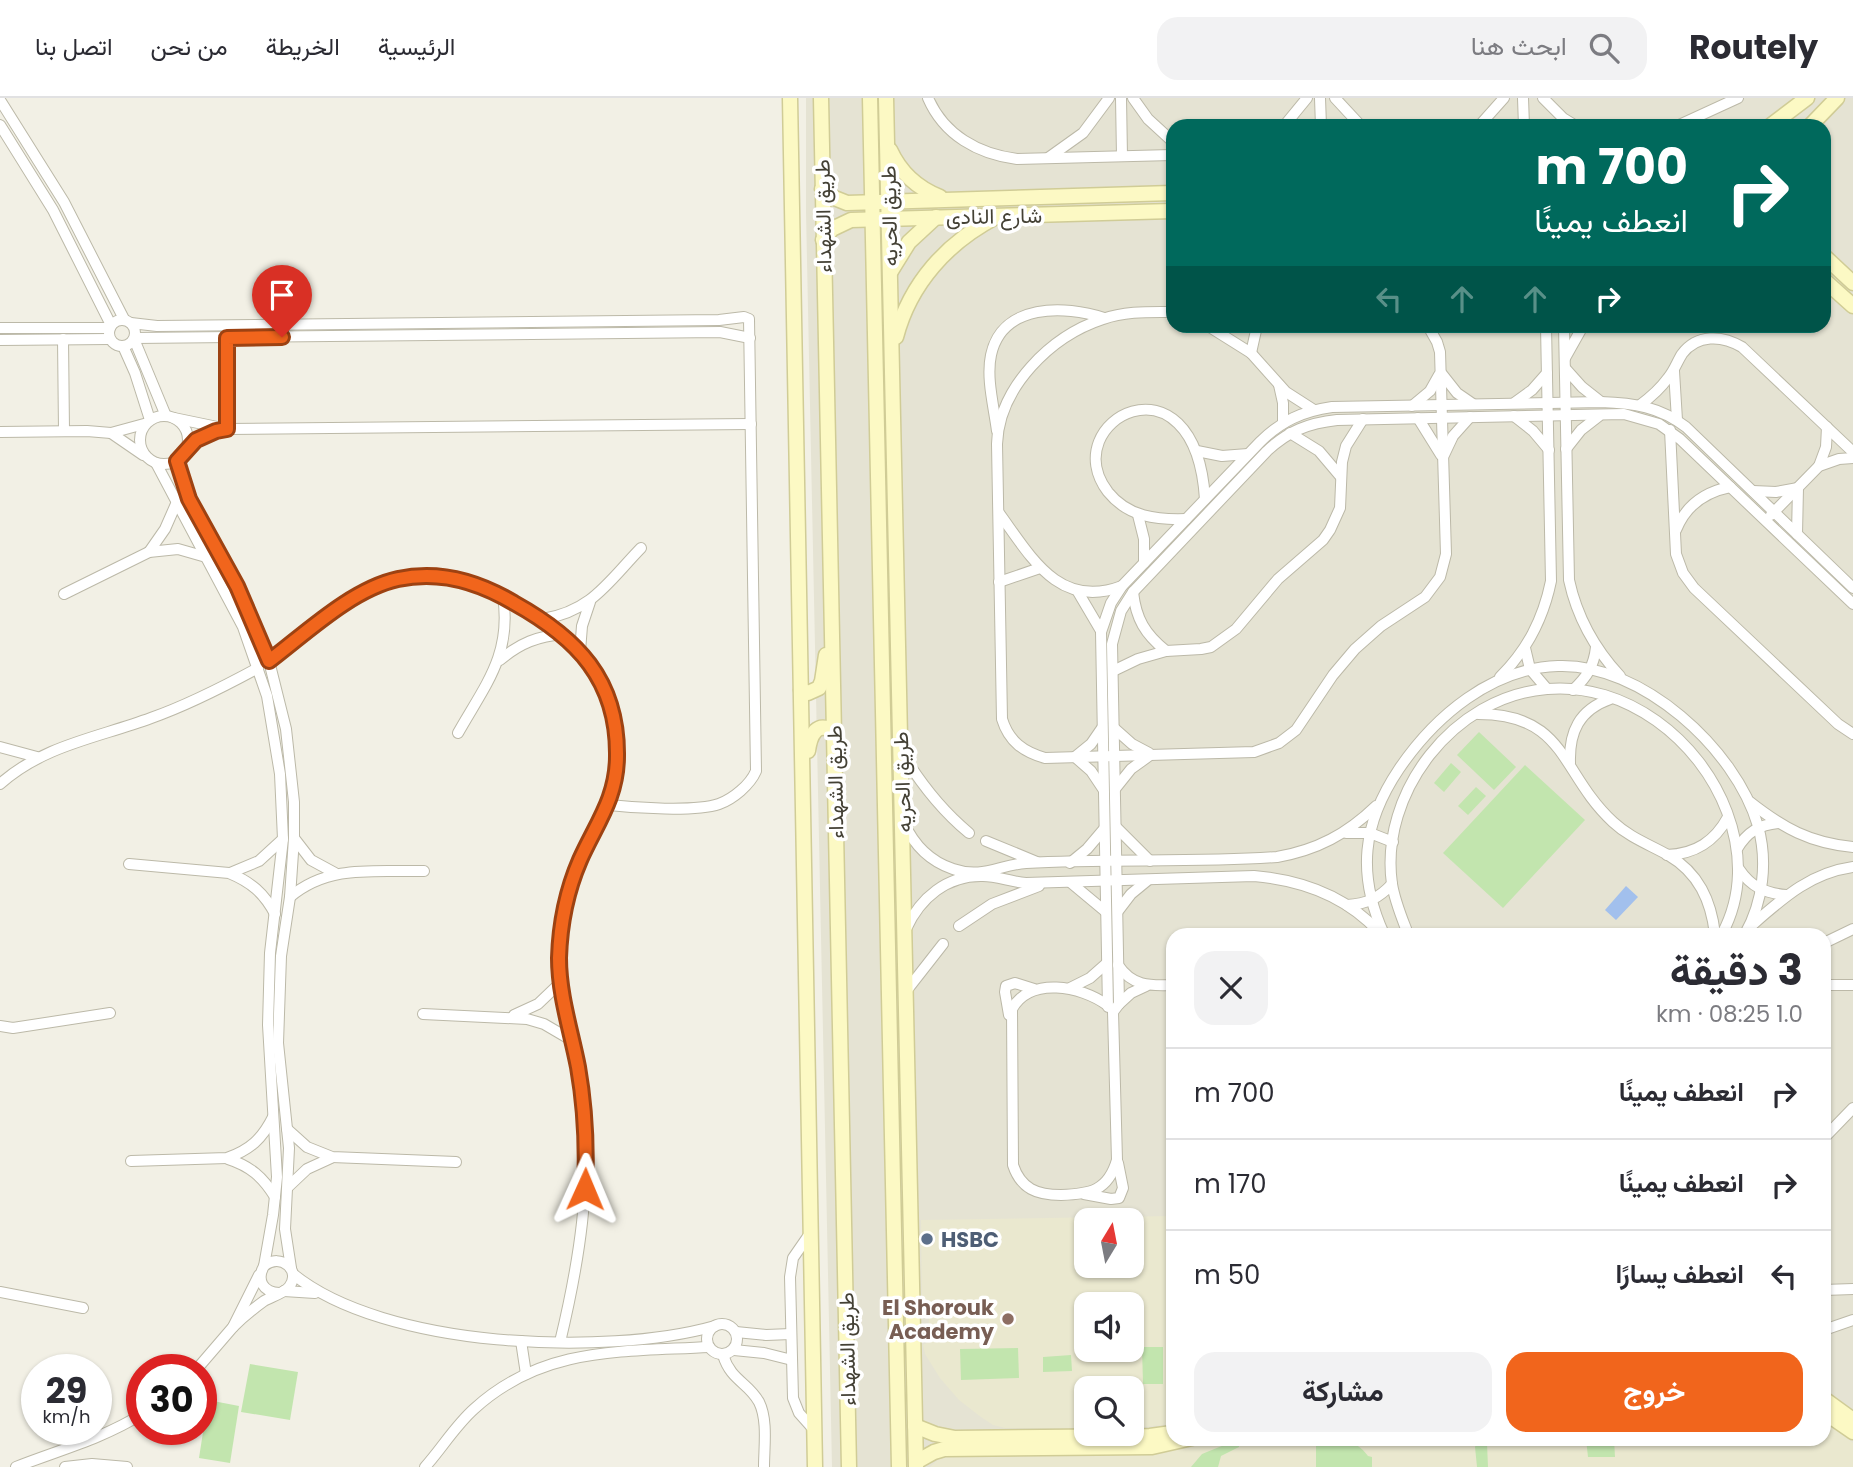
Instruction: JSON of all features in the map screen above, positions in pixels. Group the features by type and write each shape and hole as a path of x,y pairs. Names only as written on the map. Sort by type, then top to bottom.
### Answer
{"street":[{"name":"طريق الشهداء","path":"790,98 816,1467"},
{"name":"طريق الشهداء","path":"821,98 849,1467"},
{"name":"طريق الحريه","path":"870,98 899,1467"},
{"name":"طريق الحريه","path":"887,98 916,1465"},
{"path":"929,98 941,120 953,133 982,152 1017,159 1166,155"},
{"path":"1047,159 1083,133 1109,98"},
{"path":"1121,98 1122,156"},
{"path":"1133,98 1148,119 1166,136"},
{"path":"1290,119 1307,98"},
{"path":"1321,98 1321,119"},
{"path":"1335,98 1354,119"},
{"path":"1485,119 1504,98"},
{"path":"1520,119 1521,98"},
{"path":"1521,98 1523,119"},
{"path":"1542,98 1565,119"},
{"path":"1692,119 1738,98"},
{"path":"1779,119 1807,98"},
{"path":"1817,119 1837,98"},
{"path":"0,100 64,202 128,321 136,330 135,338 170,417 180,422 187,434 187,447"},
{"path":"0,125 58,220 110,326 110,339"},
{"path":"888,145 910,178 944,199"},
{"name":"شارع النادى","path":"822,189 832,197 847,202 1166,193"},
{"name":"شارع النادى","path":"824,240 832,229 844,222 873,219 1166,211"},
{"path":"892,352 904,314 935,263 964,236 999,216"},
{"path":"891,273 909,242 936,217"},
{"path":"1831,263 1853,283"},
{"path":"1831,286 1853,306"},
{"path":"1105,318 1074,311 1047,310 1022,316 1000,334 990,356 998,434 1000,675 1004,725 1019,747 1030,754 1045,758 1254,752 1279,743 1296,730 1343,662 1381,626 1425,597 1440,577 1446,554 1440,372 1437,342 1432,333"},
{"path":"998,434 1012,395 1035,362 1067,335 1105,318 1132,313 1166,312"},
{"path":"110,326 114,321 148,326 719,320 744,317 750,321 756,771 753,778 729,800 712,806 652,808 609,805"},
{"path":"0,328 110,326"},
{"path":"0,340 110,339 123,346 135,338 720,332 750,338"},
{"path":"1219,333 1251,353 1295,399 1314,410"},
{"path":"1251,353 1255,333"},
{"path":"1495,682 1525,648 1541,616 1551,581 1546,333"},
{"path":"1564,333 1569,580 1577,608 1596,647 1623,679"},
{"path":"1565,364 1580,333"},
{"path":"227,338 227,429"},
{"path":"1640,405 1659,390 1683,353 1701,340 1722,338 1742,346 1853,452"},
{"path":"63,339 64,431"},
{"path":"123,346 135,373 147,422 141,431 140,446 152,461 243,626 258,668 275,742 283,839 268,1000 268,1061 277,1157 275,1197 262,1269 261,1282 264,1287 282,1292 322,1294 396,1321 446,1332 522,1341 639,1340 727,1325 736,1332 791,1334"},
{"path":"1565,364 1582,387 1601,402"},
{"path":"1674,370 1677,420"},
{"path":"1440,372 1457,393 1473,405"},
{"path":"1412,406 1430,391 1440,372"},
{"path":"1513,404 1532,390 1547,373"},
{"path":"1279,384 1283,423"},
{"path":"1113,1007 1090,994 1070,989 1034,989 1015,983 1006,986 1010,1020 1013,1165 1022,1183 1038,1194 1084,1194 1111,1199 1122,1195 1123,1188 1117,1160 1113,1007 1107,963 1101,632 1111,603 1122,586 1248,454 1283,423 1314,410 1332,407 1601,402 1640,405 1677,420 1853,588"},
{"path":"1186,519 1139,515 1115,500 1100,478 1096,456 1105,430 1126,413 1147,409 1173,419 1191,439 1197,451 1205,499"},
{"path":"1566,450 1581,430 1601,414"},
{"path":"1113,1007 1118,965 1114,633 1121,611 1133,593 1267,451 1290,433 1321,421 1601,414 1636,416 1670,430 1853,604"},
{"path":"1514,416 1533,431 1549,450"},
{"path":"0,432 111,433 170,417 227,429 751,424"},
{"path":"1443,458 1453,436 1470,417"},
{"path":"1418,418 1443,458"},
{"path":"1113,671 1166,650 1211,647 1236,629 1278,579 1331,530 1339,508 1346,446 1363,419"},
{"path":"1766,520 1819,466 1826,447 1827,427"},
{"path":"111,433 152,461 170,463 177,461 187,447 206,435 227,429"},
{"path":"1670,430 1679,564 1694,588 1838,724 1853,734"},
{"path":"1290,433 1319,451 1341,477"},
{"path":"1197,451 1222,456 1248,454"},
{"path":"1819,466 1839,459 1853,458"},
{"path":"177,461 189,499 237,586 269,661 286,729 293,792 294,838 290,897 279,988 279,1061 287,1129 288,1187 285,1229 292,1271 291,1284 255,1308 233,1327 210,1354"},
{"path":"1675,533 1687,511 1696,502 1718,489 1730,487"},
{"path":"1753,491 1776,492 1798,488"},
{"path":"1797,534 1798,488"},
{"path":"149,552 165,529 176,504"},
{"path":"998,513 1040,568 1078,592 1101,632"},
{"path":"1139,515 1144,538 1144,563"},
{"path":"543,619 567,613 590,602 641,548"},
{"path":"64,594 149,552 178,549 206,558"},
{"path":"999,582 1040,568"},
{"path":"269,661 351,600 380,584 413,577 450,578 469,582 503,596 564,634 580,651 604,690 615,723 615,781 609,805 580,860 561,933 561,983 583,1103 586,1172 579,1252 560,1342"},
{"path":"1078,592 1101,592 1122,586"},
{"path":"1133,593 1135,610 1142,626 1152,640 1166,650"},
{"path":"458,733 499,660 506,629 503,596"},
{"path":"580,651 582,626 590,602"},
{"path":"499,660 529,640 564,634"},
{"path":"801,690 812,692 821,685 827,647 832,638"},
{"path":"1573,690 1591,669 1596,647"},
{"path":"1525,648 1530,669 1547,689"},
{"path":"1381,928 1370,901 1366,868 1370,833 1381,801 1409,755 1432,728 1466,700 1495,682 1530,669 1561,666 1591,669 1623,679 1666,704 1686,720 1719,757 1746,799 1758,827 1763,858 1761,890 1748,928"},
{"path":"0,784 37,757 153,718 258,668"},
{"path":"1406,928 1392,884 1393,842 1407,792 1420,769 1435,748 1474,714 1496,702 1547,689 1573,690 1611,699 1637,709 1662,724 1691,750 1713,781 1728,817 1737,849 1739,869 1733,909 1725,928"},
{"path":"1570,763 1569,747 1575,725 1590,709 1611,699"},
{"path":"1474,714 1501,715 1526,722 1548,736 1558,745 1588,794 1615,824 1679,863 1700,884 1712,911 1714,928"},
{"path":"803,770 813,731 826,727 834,732"},
{"path":"1075,757 1091,744 1102,727"},
{"path":"1114,729 1132,744 1152,755"},
{"path":"0,747 37,757"},
{"path":"900,750 937,804 970,833"},
{"path":"1115,790 1131,769 1152,755"},
{"path":"1075,757 1091,771 1103,789"},
{"path":"1746,799 1778,823 1808,838 1853,848"},
{"path":"886,800 902,800"},
{"path":"904,823 910,836 929,857 954,870 982,873 1018,864 1277,857 1311,849 1346,833 1381,801"},
{"path":"1667,855 1704,846 1722,828 1728,817"},
{"path":"1737,849 1742,840 1758,827 1778,823"},
{"path":"1115,827 1150,861"},
{"path":"1070,863 1087,849 1104,828"},
{"path":"1346,833 1370,833 1393,842"},
{"path":"294,838 311,860 335,873"},
{"path":"229,873 260,861 283,839"},
{"path":"986,841 1041,863"},
{"path":"129,864 229,873 257,888 268,900 275,914"},
{"path":"1750,928 1786,895 1813,878 1853,867"},
{"path":"1739,869 1761,890 1786,895"},
{"path":"290,897 311,882 335,873 424,871"},
{"path":"906,929 912,916 925,900 941,887 954,881 982,876 1019,882 1268,877 1305,885 1347,905 1376,928"},
{"path":"1117,912 1131,894 1149,879"},
{"path":"959,926 992,904 1048,882"},
{"path":"1069,882 1106,912"},
{"path":"1347,905 1370,901 1392,884"},
{"path":"1831,938 1853,929"},
{"path":"907,990 943,944"},
{"path":"889,955 906,954"},
{"path":"1070,989 1090,978 1107,963"},
{"path":"1118,965 1130,978 1146,986"},
{"path":"510,1017 538,1004 561,983"},
{"path":"1113,1007 1131,993 1146,986 1166,985"},
{"path":"1831,985 1853,985"},
{"path":"1010,1020 1017,1000 1034,989"},
{"path":"0,1034 13,1028 110,1013"},
{"path":"423,1013 510,1017 544,1024 573,1041"},
{"path":"0,1026 13,1028"},
{"path":"1831,1131 1853,1108"},
{"path":"131,1161 227,1158 256,1144 273,1117"},
{"path":"287,1129 307,1147 332,1157 456,1162"},
{"path":"288,1187 307,1168 332,1157"},
{"path":"227,1158 243,1163 256,1172 267,1183 275,1197"},
{"path":"1084,1194 1093,1191 1109,1178 1117,1160"},
{"path":"812,1232 796,1253 790,1270 794,1403 815,1432"},
{"path":"233,1327 249,1300 262,1269 269,1262 281,1261 322,1294"},
{"path":"1831,1290 1853,1289"},
{"path":"0,1293 83,1308"},
{"path":"1831,1328 1853,1320"},
{"path":"897,1324 914,1324"},
{"path":"715,1326 707,1335 709,1347 713,1352 723,1355 734,1350 792,1360"},
{"path":"734,1350 738,1338 736,1332"},
{"path":"522,1341 526,1374"},
{"path":"425,1467 472,1410 507,1384 526,1374 565,1359 587,1354 709,1347"},
{"path":"723,1355 730,1372 752,1392 763,1413 764,1467"},
{"path":"1831,1404 1853,1420"},
{"path":"1831,1417 1853,1432"},
{"path":"16,1467 81,1445 126,1423"},
{"path":"915,1426 956,1438 1074,1441"},
{"path":"1144,1437 1166,1434"},
{"path":"916,1465 934,1452 944,1449 1074,1444"},
{"path":"1144,1444 1166,1445"},
{"path":"65,1467 92,1464 127,1467"}],"shaded area":[{"path":"806,98 1853,98 1853,1467 832,1467 806,212"},
{"name":"El Shorouk Academy","path":"1144,1216 1166,1216 1166,1425 1144,1427 1144,1376 1074,1376 1074,1428 1005,1428 993,1425 959,1400 940,1378 925,1354 923,1345 928,1342 929,1315 922,1311 921,1220 1074,1218 1074,1278 1144,1278"},
{"path":"1831,1426 1853,1443 1853,1467 930,1467 939,1459 953,1455 1180,1448 1831,1446"}],"green space":[{"path":"1479,732 1516,767 1494,790 1457,755"},
{"path":"1451,763 1461,772 1444,792 1434,783"},
{"path":"1525,765 1585,820 1503,908 1443,853"},
{"path":"1476,787 1486,796 1468,815 1458,806"},
{"path":"1144,1347 1163,1347 1163,1384 1144,1384"},
{"path":"1018,1348 1019,1378 961,1380 960,1349"},
{"path":"1071,1355 1072,1371 1043,1372 1043,1357"},
{"path":"250,1364 298,1372 290,1420 241,1412"},
{"path":"217,1402 239,1406 230,1463 199,1458 201,1445 217,1445"},
{"path":"1222,1446 1239,1446 1221,1456 1218,1467 1191,1467 1202,1454"},
{"path":"1316,1446 1358,1446 1372,1457 1372,1467 1316,1467"},
{"path":"1487,1446 1488,1467 1477,1467 1475,1447"},
{"path":"1587,1446 1614,1446 1615,1457 1588,1457"}],"water":[{"path":"1626,886 1638,897 1616,920 1605,910"}],"place":[{"name":"HSBC","path":"927,1239"},
{"name":"El Shorouk Academy","path":"1008,1319"}],"route":[{"path":"282,337 227,338 227,429 196,440 177,461 189,499 237,586 269,661 351,600 380,584 413,577 450,578 487,588 543,619 564,634 594,670 612,712 617,735 615,781 609,805 580,860 572,883 565,908 559,958 566,1014 583,1103 585,1189"}]}
